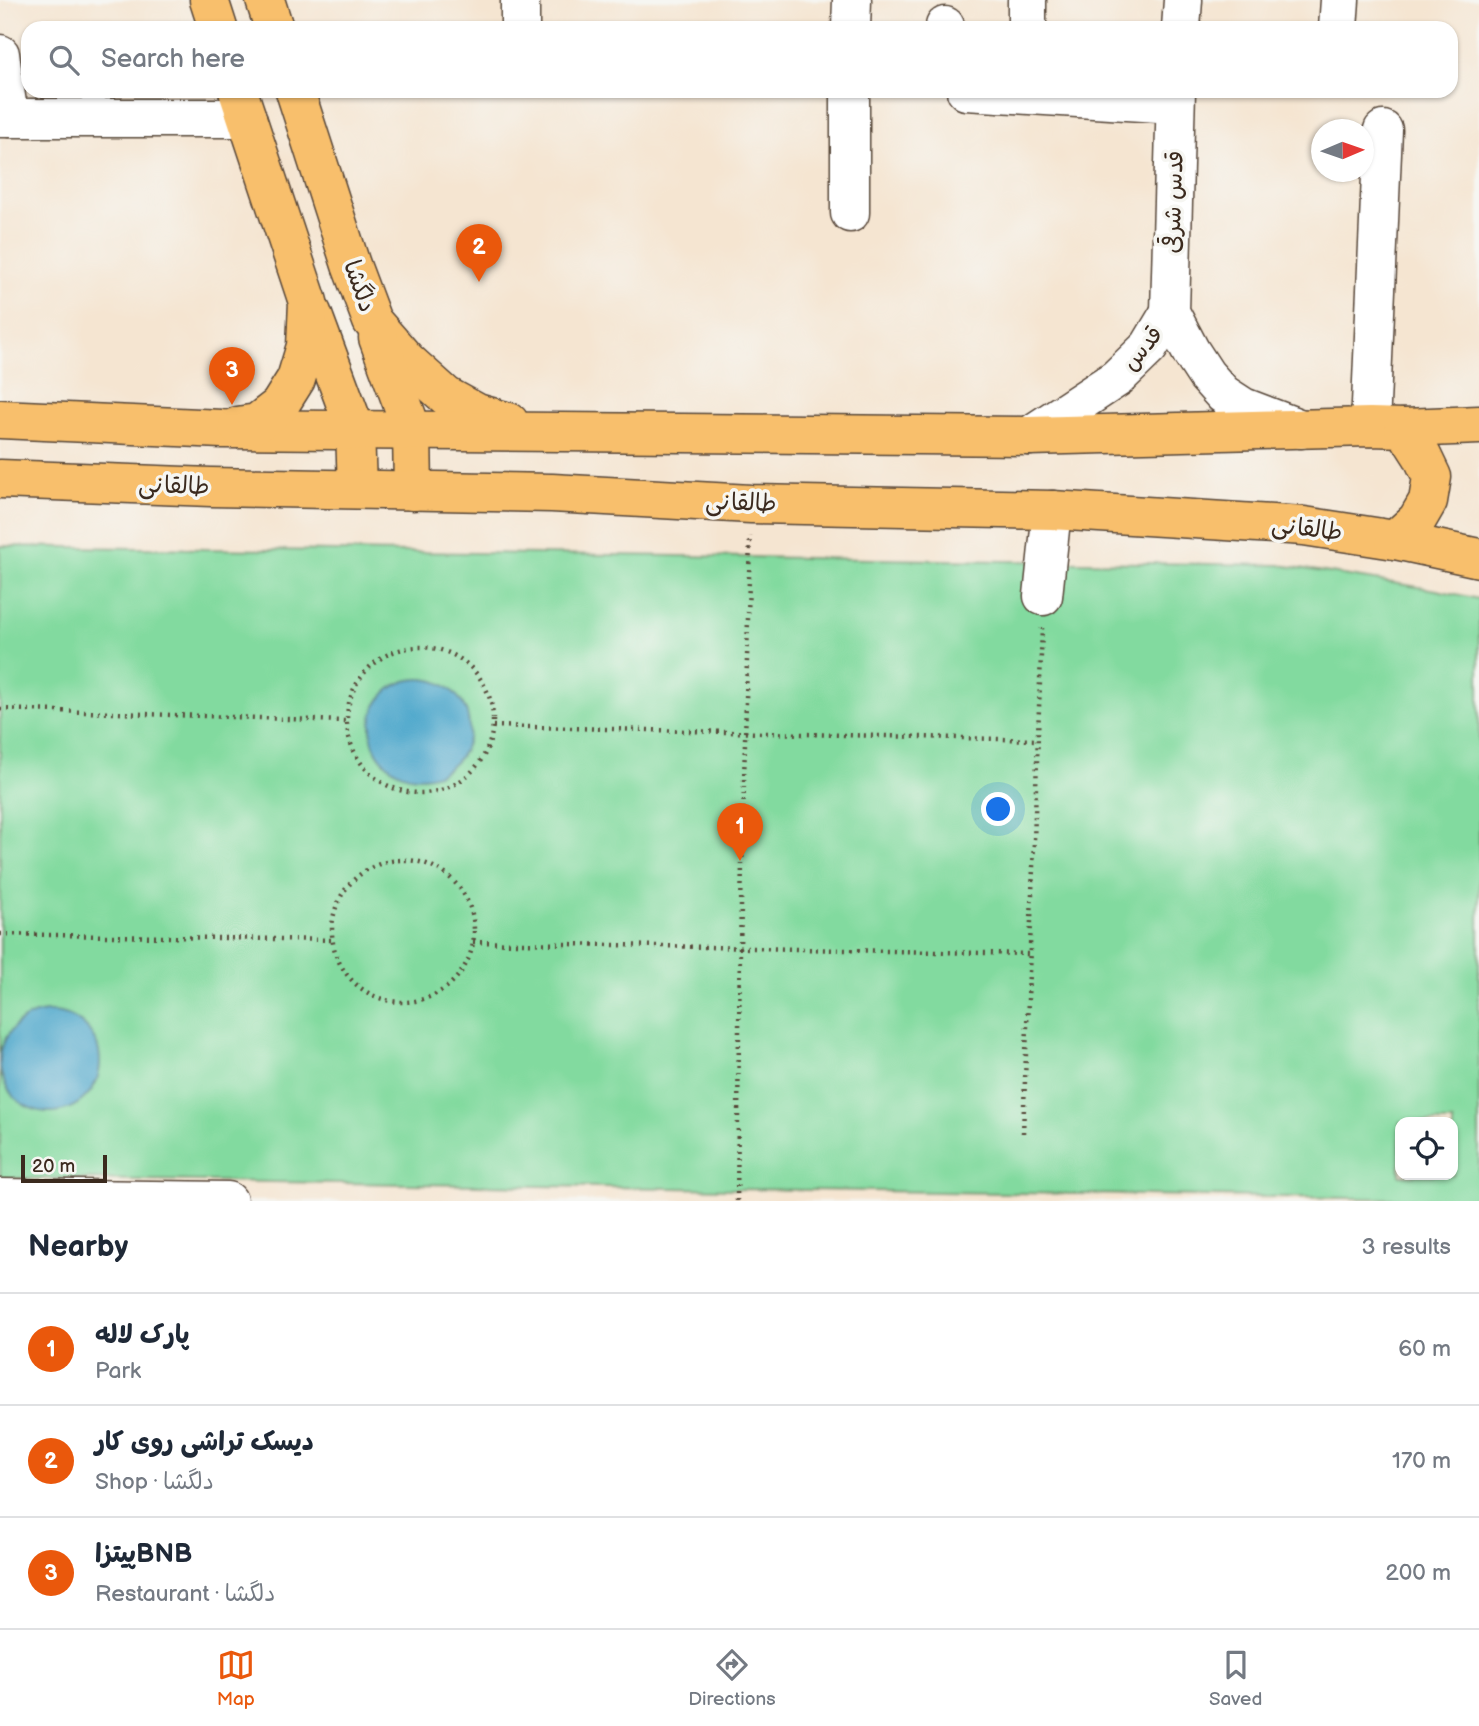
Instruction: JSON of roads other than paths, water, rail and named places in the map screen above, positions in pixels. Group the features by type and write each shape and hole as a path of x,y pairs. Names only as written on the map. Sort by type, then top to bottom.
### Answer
{"main road":[{"path":"209,0 216,21"},
{"path":"265,0 272,21"},
{"name":"دلگشا","path":"297,98 351,265 372,321 407,361 446,396 477,413 545,432"},
{"path":"243,104 308,302 355,429 357,489"},
{"path":"222,429 257,423 279,406 296,379 306,346 308,302"},
{"path":"372,321 412,430 413,491"},
{"path":"0,419 222,429 1029,436 1479,425"},
{"path":"1387,428 1422,456 1432,477 1428,501 1418,520 1395,540"},
{"name":"طالقانی","path":"0,479 211,487 552,494 751,504 1052,510 1304,526 1395,540 1479,558"}],"street":[{"path":"520,0 520,21"},
{"path":"851,21 852,0"},
{"path":"1027,0 1027,21"},
{"path":"1182,21 1183,0"},
{"path":"1338,21 1340,0"},
{"path":"0,54 4,118 243,104"},
{"path":"850,98 850,213"},
{"name":"قدس شرقی","path":"1170,312 1176,98"},
{"path":"1382,130 1387,428"},
{"name":"قدس","path":"1170,312 1191,352 1223,394 1243,407 1301,429"},
{"name":"قدس","path":"1029,436 1117,378 1149,347 1170,312"},
{"path":"1043,596 1052,510"},
{"path":"0,1199 228,1201"}],"water":[{"path":"420,679 439,683 455,693 465,709 469,728 465,747 455,763 439,773 420,777 401,773 385,763 375,747 371,728 375,709 385,693 401,683"},
{"path":"50,1012 69,1016 86,1026 96,1043 100,1062 96,1081 86,1098 69,1108 50,1112 31,1108 14,1098 4,1081 0,1062 4,1043 14,1026 31,1016"}],"place":[{"name":"دیسک تراشی روی کار","path":"479,282"},
{"name":"پیتزاBNB","path":"232,405"},
{"name":"پارک لاله","path":"740,861"}]}
